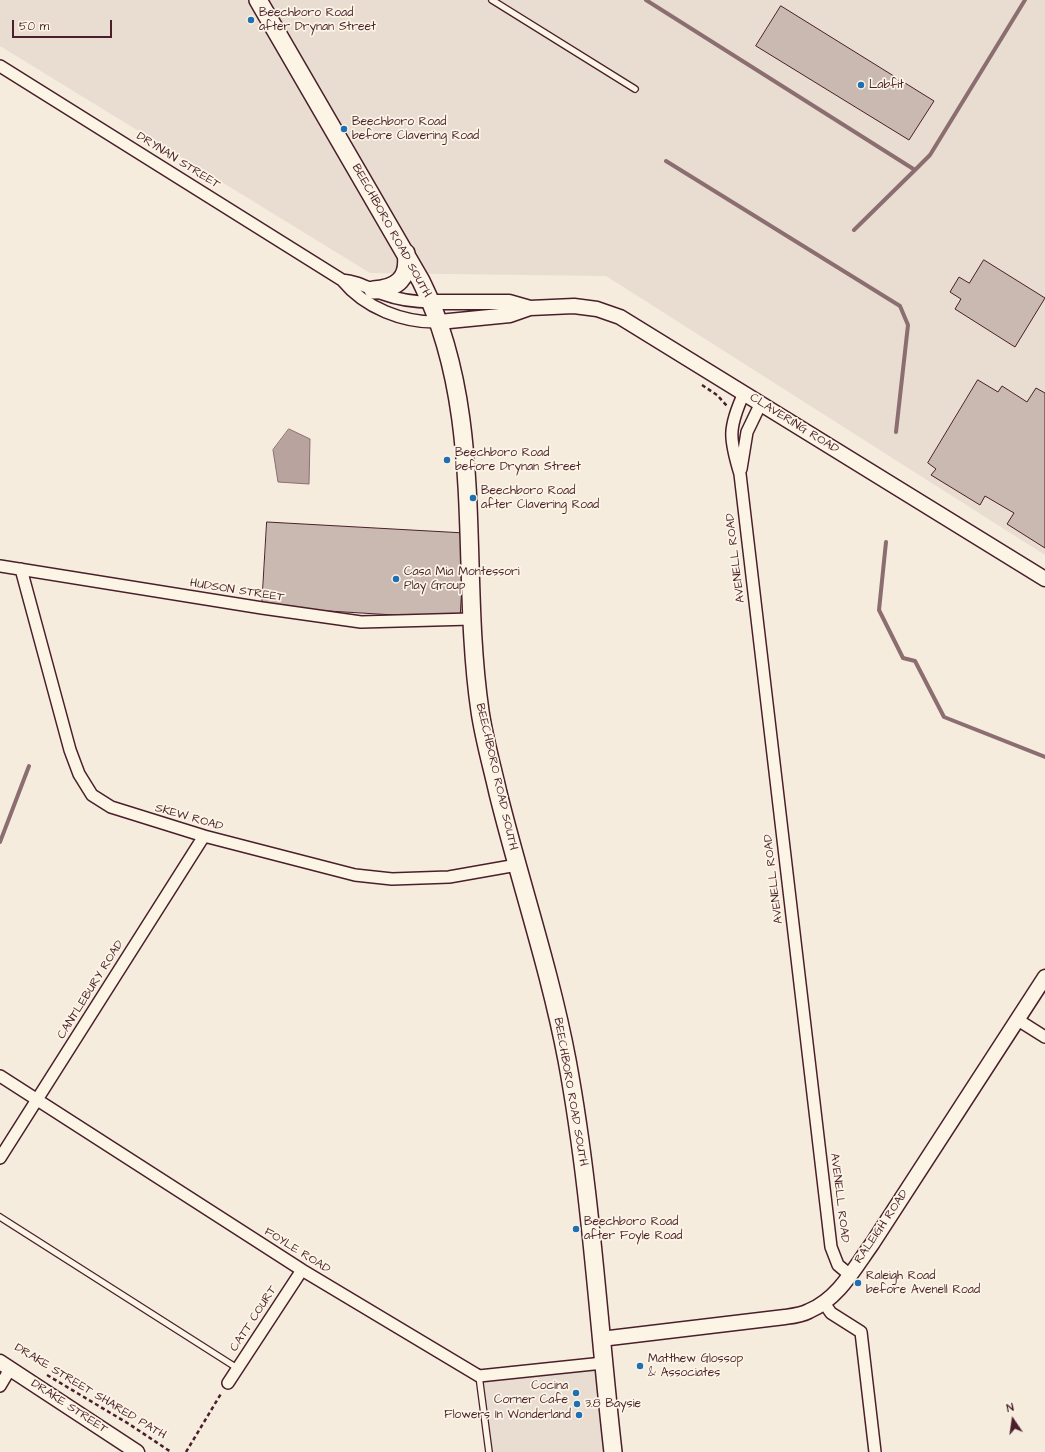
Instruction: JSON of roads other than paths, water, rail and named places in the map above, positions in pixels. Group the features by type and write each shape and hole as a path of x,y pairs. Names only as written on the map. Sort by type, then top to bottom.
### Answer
{"main road":[{"name":"BEECHBORO ROAD SOUTH","path":"258,0 406,253 432,302 452,365 465,464 471,619 476,684 483,732 567,1059 579,1135 613,1452"},
{"path":"373,290 384,290 394,286 402,279 407,263 406,253"}],"street":[{"name":"DRYNAN STREET","path":"0,66 342,280 356,294 388,314 425,322 439,322"},
{"name":"DRYNAN STREET","path":"342,280 355,281 373,290 408,301 432,302"},
{"name":"CLAVERING ROAD","path":"432,302 509,302 530,308"},
{"name":"CLAVERING ROAD","path":"439,322 510,315 530,308 574,306 609,312 638,327 1045,579"},
{"name":"AVENELL ROAD","path":"744,393 734,416 731,429 732,446 740,474 831,1247 838,1265 850,1275"},
{"name":"AVENELL ROAD","path":"740,474 746,432 761,404"},
{"name":"HUDSON STREET","path":"0,566 262,608 361,622 471,619"},
{"name":"SKEW ROAD","path":"21,569 70,750 79,774 92,795 111,807 204,836 355,875 392,879 449,877 517,865"},
{"name":"CANTLEBURY ROAD","path":"0,1158 204,836"},
{"name":"RALEIGH ROAD","path":"601,1339 785,1317 808,1312 824,1303 843,1285 850,1275 1045,977"},
{"path":"1018,1020 1045,1037"},
{"name":"FOYLE ROAD","path":"0,1076 302,1270 479,1376"},
{"name":"CATT COURT","path":"228,1382 302,1270"},
{"path":"824,1303 831,1313 861,1332 875,1452"},
{"path":"479,1376 603,1363"},
{"path":"0,1386 5,1366"},
{"name":"DRAKE STREET","path":"5,1366 137,1452"}],"lane":[{"path":"492,0 635,89"},
{"path":"0,1218 238,1368"},
{"path":"479,1376 489,1452"}],"waterway":[{"path":"646,0 915,170 854,230"},
{"path":"915,170 930,155 1025,0"},
{"path":"666,161 900,306 908,325 896,432"},
{"path":"886,542 879,610 903,658 915,661 944,717 1045,757"},
{"path":"0,842 29,766"}],"place":[{"name":"Beechboro Road after Drynan Street","path":"251,20"},
{"name":"Labfit","path":"861,85"},
{"name":"Beechboro Road before Clavering Road","path":"344,129"},
{"name":"Beechboro Road before Drynan Street","path":"447,460"},
{"name":"Beechboro Road after Clavering Road","path":"473,498"},
{"name":"Casa Mia Montessori Play Group","path":"396,579"},
{"name":"Beechboro Road after Foyle Road","path":"576,1229"},
{"name":"Raleigh Road before Avenell Road","path":"858,1283"},
{"name":"Matthew Glossop & Associates","path":"640,1366"},
{"name":"Cocina Corner Cafe","path":"576,1393"},
{"name":"3.8 Baysie","path":"577,1404"},
{"name":"Flowers In Wonderland","path":"579,1415"}]}
